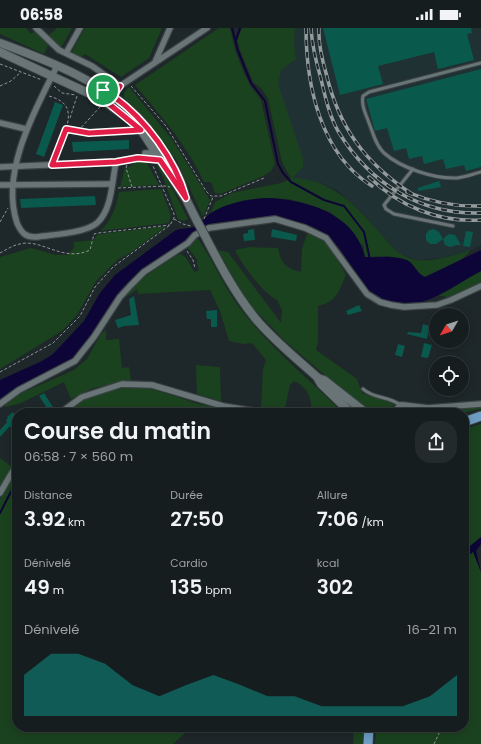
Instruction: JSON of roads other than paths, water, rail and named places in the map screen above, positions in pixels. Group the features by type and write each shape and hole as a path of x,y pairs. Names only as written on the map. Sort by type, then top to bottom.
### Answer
{"main road":[{"path":"0,44 57,66 103,90 108,102 141,130 155,152 164,158"},
{"path":"0,52 108,102 145,125 164,158 181,179 186,198 197,221 222,268 247,307 276,340 317,377 321,384 346,408"},
{"path":"317,377 324,380 360,408"},
{"path":"469,416 481,416"},
{"path":"469,420 481,416"},
{"path":"368,744 369,732"}],"street":[{"path":"36,28 53,45 92,66 120,86"},
{"path":"66,53 80,28"},
{"path":"155,63 170,28"},
{"path":"108,102 120,86 207,28"},
{"path":"57,66 32,113 13,167 10,184 11,202 15,219 22,233 30,237 35,237 93,226 104,214 116,162"},
{"path":"103,90 120,86"},
{"path":"0,123 26,129"},
{"path":"146,155 147,140"},
{"path":"0,167 116,162 135,159 155,152"},
{"path":"146,155 164,158"},
{"path":"0,185 111,186"},
{"path":"0,404 24,387 75,361 94,337 120,297 144,272 183,246 195,235 209,228 275,219 305,228 326,238 339,254 360,287 367,294 380,302 404,307 437,305 481,286"},
{"path":"67,408 82,397 98,390 122,384 143,385 178,391 223,406 236,408"},
{"path":"400,406 441,408 481,404"},
{"path":"0,493 12,473"}],"lane":[{"path":"481,63 369,92 363,96 362,103 375,141 384,153 399,163 413,169 436,175 457,178 481,172"},
{"path":"413,169 384,205 386,209 394,214 453,226"},
{"path":"363,389 369,394 396,402 400,406"}],"waterway":[{"path":"232,28 238,51 251,83 265,101 278,164 283,173 291,182 324,200 344,206 364,232 370,260"},
{"path":"236,40 240,28"},
{"path":"0,513 12,490"}],"railway":[{"path":"306,28 309,72 313,94 328,137 340,156 354,172 372,186"},
{"path":"311,28 316,60 332,119 351,150 365,166 398,192 417,202 437,208 459,212 481,213"},
{"path":"319,28 322,57 338,111 356,142 368,157 395,182 412,194"},
{"path":"369,177 393,196 420,210 450,219 481,220"},
{"path":"407,192 425,199 443,203 462,206 481,206"}]}
